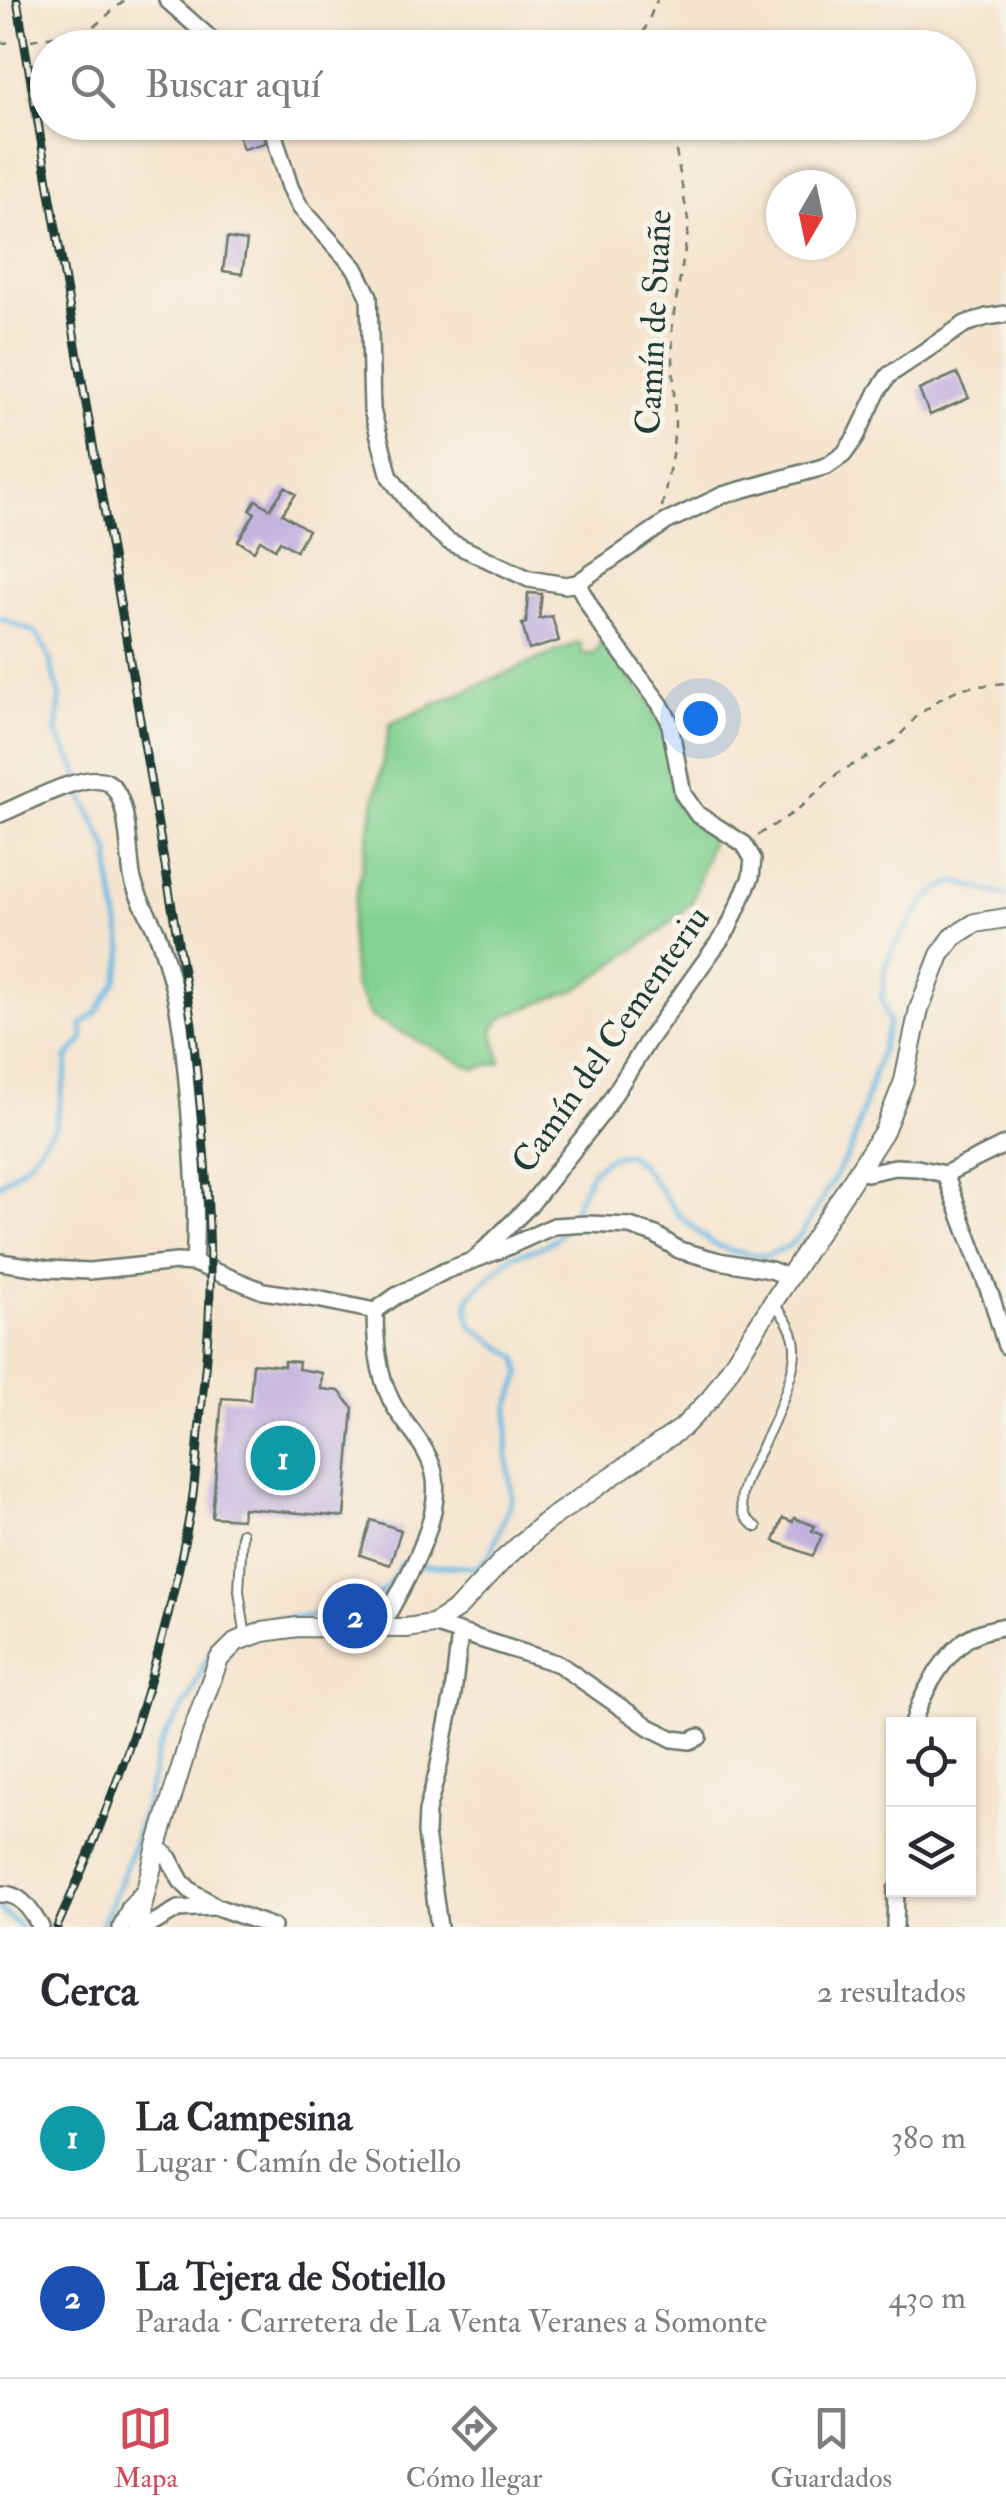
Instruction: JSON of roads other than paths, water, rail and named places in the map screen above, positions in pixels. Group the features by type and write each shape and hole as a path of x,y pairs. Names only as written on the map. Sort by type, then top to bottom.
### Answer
{"street":[{"path":"167,0 201,30"},
{"path":"276,140 300,208 356,268 368,296 372,410 390,477 420,517 448,541 529,580 566,585 577,582 666,522 723,494 827,466 844,454 856,437 890,375 964,324 1006,314"},
{"name":"Camín del Cementeriu","path":"477,1257 530,1205 603,1112 728,928 751,877 753,859 744,844 697,814 683,794 669,720 600,624 577,582"},
{"path":"0,814 90,780 106,781 122,806 132,876 157,933 176,1001 193,1158 194,1263"},
{"path":"218,1908 178,1909 150,1925 137,1927 189,1741 219,1659 237,1640 264,1632 298,1627 406,1628 433,1624 458,1608 502,1560 544,1523 682,1428 711,1398 884,1131 904,1081 919,1008 940,955 954,937 975,923 1006,918"},
{"path":"858,1170 867,1173 895,1167 917,1168 945,1174 1006,1144"},
{"path":"945,1174 1006,1346"},
{"path":"0,1262 89,1271 194,1263 263,1292 375,1311 396,1296 477,1257 554,1226 588,1224 630,1226 656,1235 679,1250 771,1270 790,1278"},
{"path":"375,1311 375,1338 387,1391 426,1452 434,1473 435,1494 425,1540 380,1628"},
{"path":"433,1624 559,1664 649,1728 673,1739 699,1738"},
{"path":"914,1717 936,1676 962,1642 986,1629 1006,1626"},
{"path":"439,1927 426,1833 427,1811 453,1694 460,1633"},
{"path":"157,1846 190,1891 218,1908 273,1927"},
{"path":"165,1915 175,1889 174,1871"},
{"path":"121,1927 130,1907 146,1889"},
{"path":"0,1894 11,1893 18,1898 42,1927"},
{"path":"894,1927 896,1897"}],"lane":[{"path":"757,1526 749,1522 741,1504 745,1478 765,1442 796,1351 788,1319 772,1304"},
{"path":"242,1533 239,1591 246,1638"}],"waterway":[{"path":"0,618 36,633 47,651 60,697 57,734 77,770 85,802 110,853 123,948 117,980 97,1012 82,1025 83,1040 67,1058 55,1126 28,1162 0,1184"},
{"path":"569,1221 596,1168 615,1156 628,1154 642,1166 678,1214 710,1242 731,1251 765,1256 787,1247 801,1235 851,1149 889,1023 882,998 885,968 894,947 923,903 939,889 955,882 1006,896"},
{"path":"100,1927 129,1857 160,1746 210,1655 226,1636 260,1622 338,1613 357,1607 382,1592 402,1564 476,1568 489,1556 512,1499 507,1453 509,1407 521,1373 518,1358 472,1327 468,1303 471,1295 510,1258 547,1244 563,1230"},
{"path":"0,1910 21,1927"}],"railway":[{"path":"17,0 30,76"},
{"path":"41,140 192,1024 210,1266 194,1489 182,1556 138,1718 101,1824 57,1927"}],"place":[{"name":"La Campesina","path":"283,1458"},
{"name":"La Tejera de Sotiello","path":"355,1616"}]}
